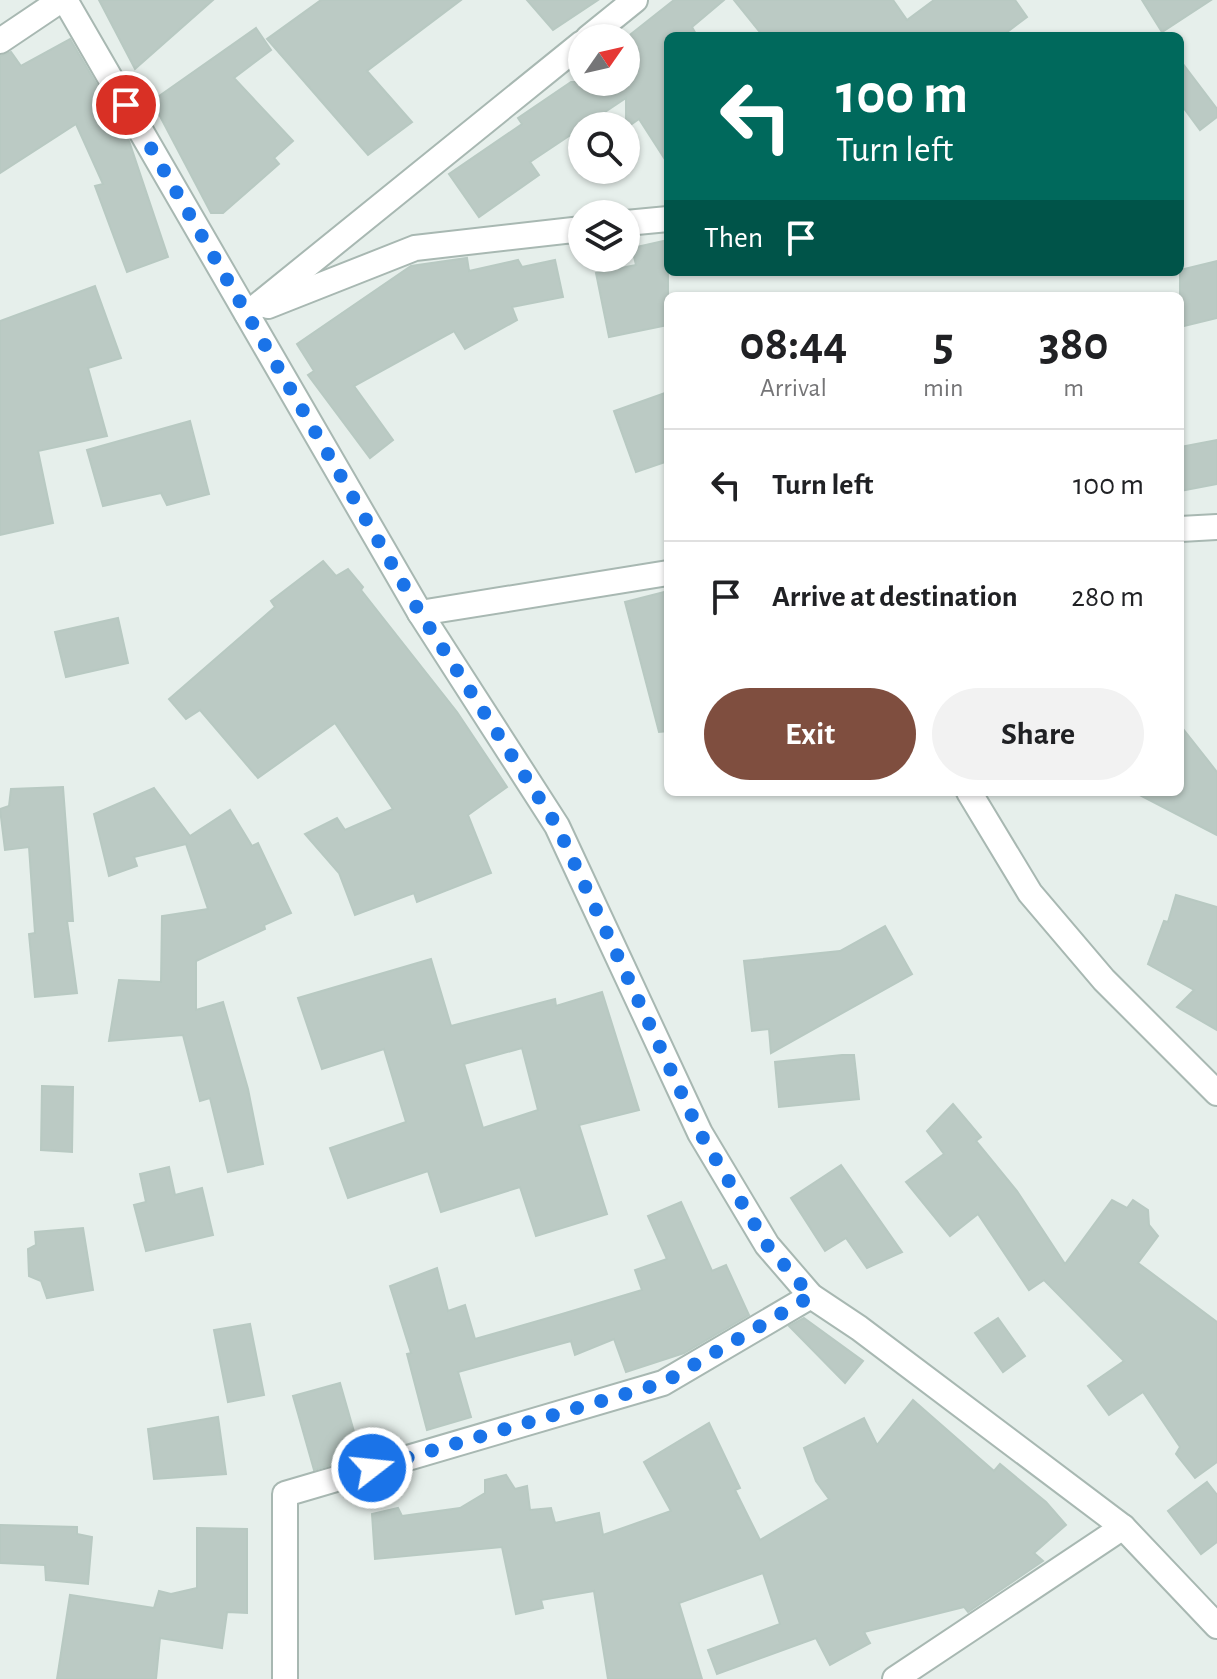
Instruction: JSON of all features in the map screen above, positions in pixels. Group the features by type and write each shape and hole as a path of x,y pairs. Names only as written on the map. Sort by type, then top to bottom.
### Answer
{"street":[{"path":"0,41 63,0 420,613 557,826 700,1133 767,1245 811,1296 859,1328 1123,1527 1217,1626"},
{"path":"605,24 635,0"},
{"path":"247,314 568,54"},
{"path":"640,222 664,219"},
{"path":"247,314 415,248 568,231"},
{"path":"1184,529 1217,527"},
{"path":"420,613 664,574"},
{"path":"971,796 1030,893 1104,980 1217,1093"},
{"path":"285,1679 285,1494 663,1383 811,1296"},
{"path":"895,1679 1123,1527"}],"building":[{"path":"99,0 213,0 135,69"},
{"path":"321,0 461,0 367,71 412,122 368,155 267,39"},
{"path":"527,0 598,0 553,30"},
{"path":"674,0 724,0 692,27 695,32 664,32 664,158 640,121 640,112 626,112 626,98 605,112 568,112 568,137 530,162 539,175 479,217 449,174 522,124 518,118 568,84 568,96 640,96 640,27"},
{"path":"734,0 893,0 907,20 934,0 1015,0 1027,17 1007,32 760,32"},
{"path":"1142,0 1211,0 1162,32"},
{"path":"256,28 271,50 234,78 293,141 274,158 279,164 223,213 211,213 152,101"},
{"path":"70,39 104,97 98,101 119,124 129,141 168,257 127,272 95,186 103,184 76,124 0,173 0,56 11,52 21,66"},
{"path":"1184,65 1217,109 1217,117 1200,130 1184,108"},
{"path":"664,241 664,276 668,276 668,292 664,292 664,326 609,337 596,273 640,272 640,246"},
{"path":"467,258 469,271 518,260 522,267 555,260 563,297 512,307 517,320 465,349 454,331 354,386 393,440 370,458 308,375 314,371 297,344 411,266"},
{"path":"1217,261 1217,318 1184,326 1184,292 1180,292 1180,276 1184,276 1184,269"},
{"path":"95,286 121,358 88,368 107,436 38,451 53,523 0,535 0,321"},
{"path":"664,393 664,462 636,472 614,411"},
{"path":"190,421 209,494 167,505 161,493 103,506 87,450"},
{"path":"1217,440 1217,484 1184,490 1184,446"},
{"path":"323,561 336,576 348,569 363,587 361,590 457,712 507,787 468,815 491,873 417,902 414,893 355,915 339,873 305,834 337,818 345,830 393,809 335,723 258,778 200,710 186,719 169,699 275,607 271,601"},
{"path":"664,592 664,731 659,732 625,602"},
{"path":"118,618 128,663 66,677 55,632"},
{"path":"1184,730 1217,772 1217,835 1142,796 1184,796"},
{"path":"63,787 73,921 67,921 77,993 35,997 29,934 35,933 29,847 5,850 0,809 9,806 11,789"},
{"path":"154,788 190,836 230,810 252,846 258,843 291,913 264,925 265,929 196,961 196,1010 223,1002 248,1089 263,1164 228,1172 210,1098 200,1101 183,1035 109,1041 119,980 161,982 162,916 208,909 186,844 134,857 137,866 109,876 94,814"},
{"path":"1176,895 1217,907 1217,1030 1177,1007 1194,990 1148,964 1164,921 1168,922"},
{"path":"885,926 912,974 771,1053 769,1029 752,1031 744,961 840,951"},
{"path":"431,959 451,1026 555,999 556,1006 602,992 639,1110 579,1125 607,1214 536,1236 520,1187 441,1212 428,1171 348,1198 330,1148 406,1122 384,1049 322,1069 298,998","holes":["522,1048 538,1110 483,1128 464,1064"]},
{"path":"854,1055 859,1099 779,1107 775,1062"},
{"path":"42,1086 73,1087 72,1152 41,1150"},
{"path":"953,1104 981,1137 976,1141 1017,1191 1065,1264 1112,1200 1127,1208 1133,1200 1148,1210 1149,1225 1158,1236 1138,1263 1217,1322 1217,1462 1195,1478 1176,1454 1180,1447 1143,1392 1109,1415 1088,1386 1124,1361 1044,1280 1029,1290 978,1214 950,1236 906,1182 944,1154 927,1131"},
{"path":"841,1165 902,1252 867,1268 846,1238 825,1251 791,1198"},
{"path":"169,1167 175,1195 202,1188 213,1235 146,1251 134,1205 146,1202 140,1174"},
{"path":"681,1202 712,1271 726,1265 749,1315 684,1353 626,1372 614,1339 575,1355 571,1341 458,1372 471,1417 427,1430 407,1354 411,1353 390,1286 437,1268 448,1311 465,1305 475,1339 562,1314 642,1290 635,1270 667,1259 648,1216"},
{"path":"83,1228 93,1290 47,1298 41,1281 29,1276 28,1249 36,1245 35,1232"},
{"path":"804,1318 863,1361 845,1383 789,1326"},
{"path":"998,1318 1025,1356 1003,1372 975,1333"},
{"path":"250,1324 264,1395 228,1402 214,1330"},
{"path":"340,1383 361,1456 314,1470 293,1396"},
{"path":"913,1400 994,1471 1000,1464 1046,1502 1066,1525 1034,1553 1043,1561 968,1612 964,1607 864,1632 870,1643 830,1665 816,1638 717,1674 708,1650 780,1624 763,1573 679,1603 702,1679 608,1679 594,1591 541,1600 543,1608 516,1614 502,1547 375,1559 372,1514 398,1508 402,1516 460,1508 485,1493 485,1480 506,1475 515,1489 527,1486 530,1510 551,1508 555,1523 599,1513 603,1535 671,1511 644,1462 709,1423 740,1488 735,1490 760,1540 829,1499 816,1481 804,1448 864,1418 877,1445"},
{"path":"218,1417 226,1474 154,1479 148,1429"},
{"path":"1207,1482 1217,1495 1217,1542 1201,1554 1168,1511"},
{"path":"0,1525 77,1527 77,1534 92,1537 88,1584 46,1580 45,1565 0,1563"},
{"path":"197,1528 247,1529 247,1613 227,1612 222,1648 160,1638 156,1679 57,1679 70,1595 154,1608 159,1591 171,1594 197,1588"}],"route":[{"path":"126,105 420,613 557,826 700,1133 767,1245 811,1296 663,1383 372,1468"}]}
